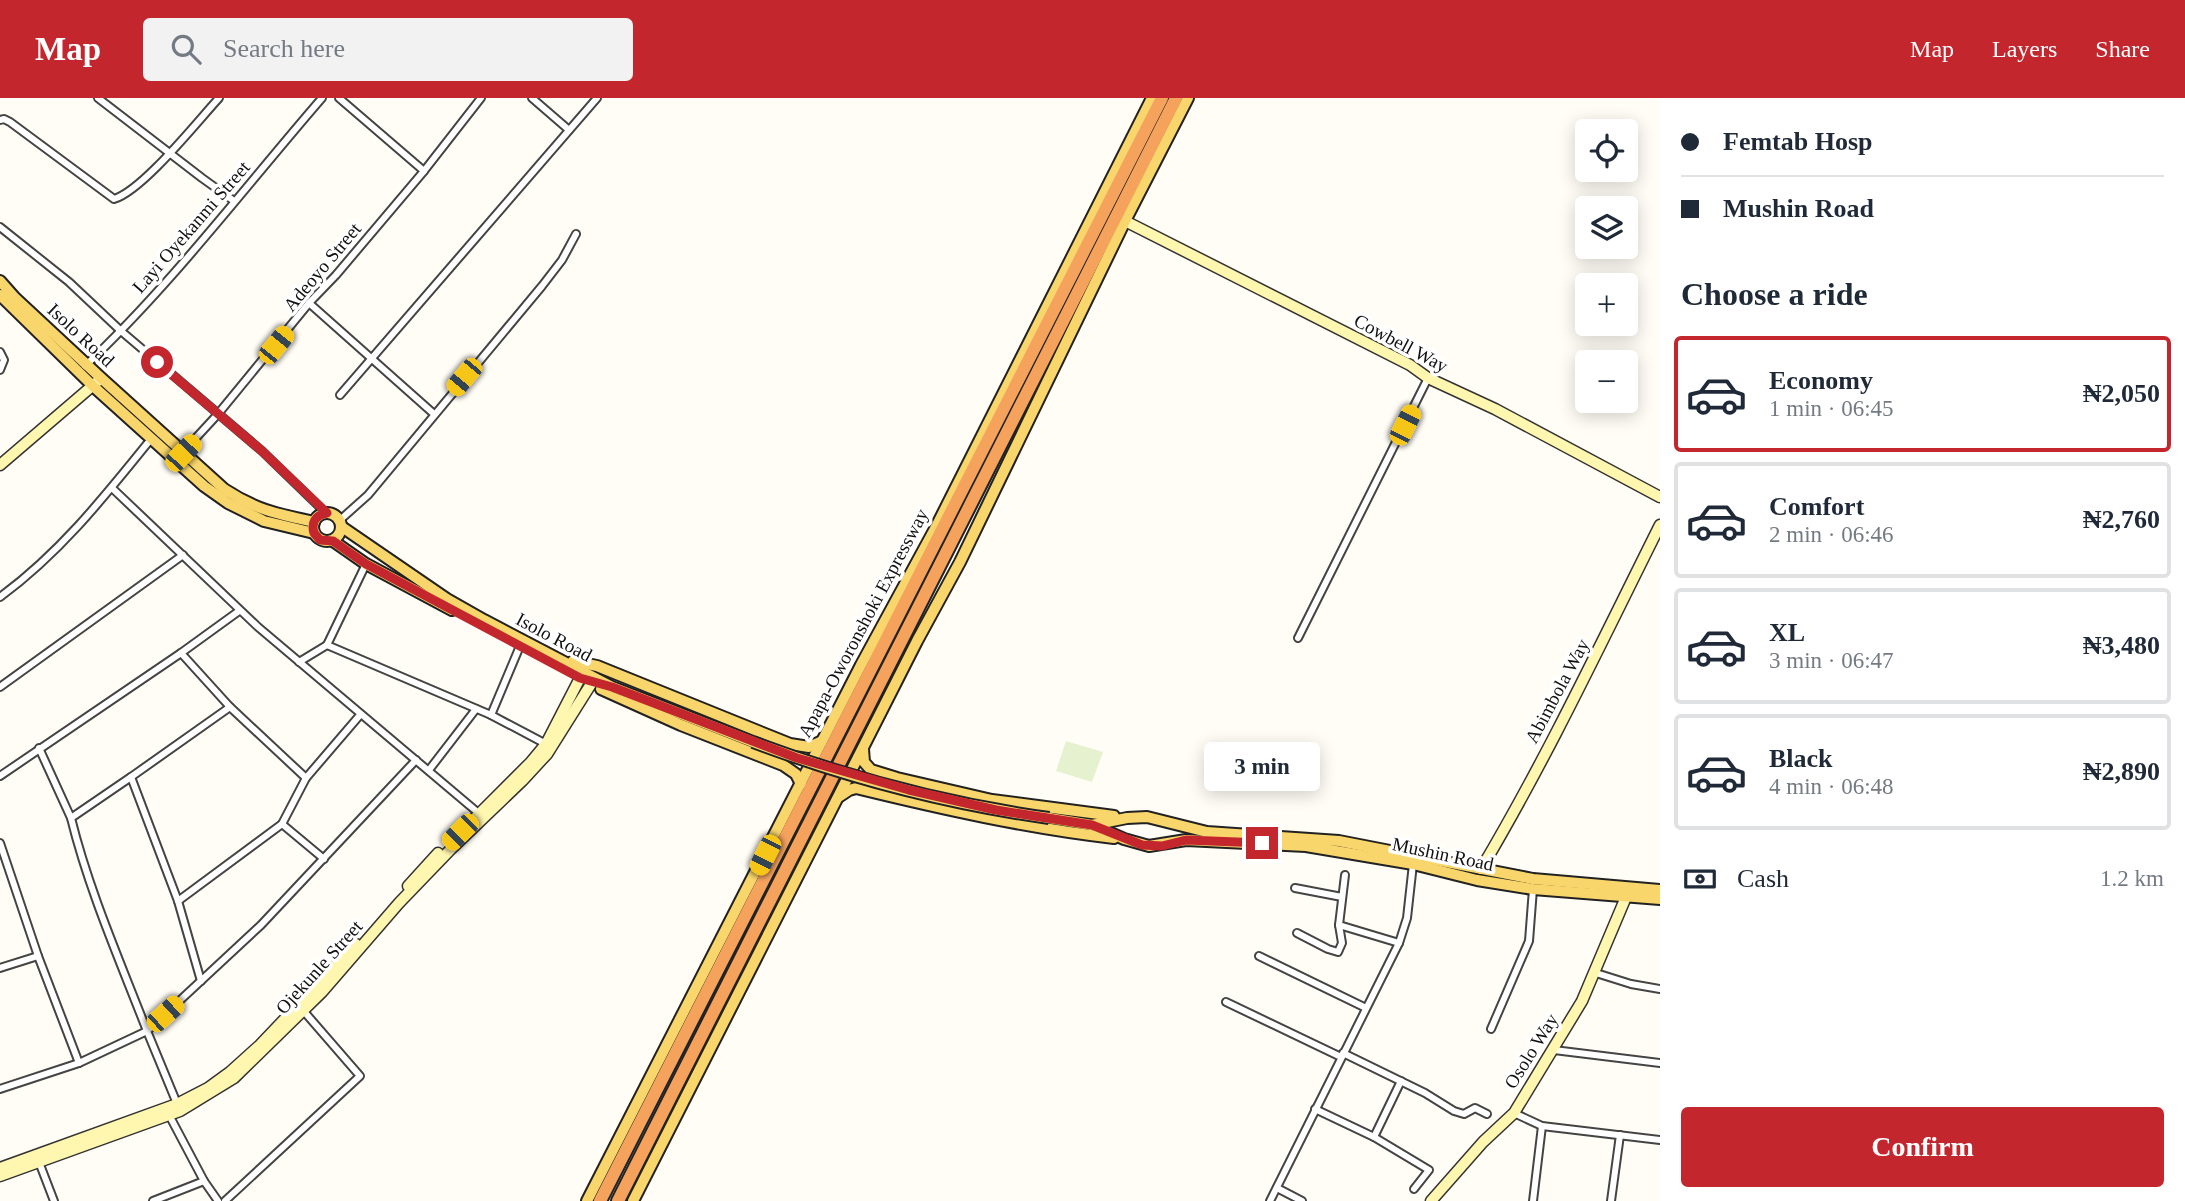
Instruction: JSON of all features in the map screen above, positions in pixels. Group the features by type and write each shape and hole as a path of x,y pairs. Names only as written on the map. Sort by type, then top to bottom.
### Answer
{"highway":[{"name":"Apapa-Oworonshoki Expressway","path":"600,1201 1162,98"},
{"path":"618,1201 1176,98"}],"main road":[{"name":"Apapa-Oworonshoki Expressway","path":"587,1201 822,741 936,527 1152,98"},
{"path":"633,1201 917,640 960,562 1125,221 1188,98"},
{"name":"Isolo Road","path":"0,281 151,439 204,486 228,503 264,521 314,528"},
{"name":"Isolo Road","path":"0,295 83,368"},
{"name":"Isolo Road","path":"97,382 243,502 314,528"},
{"path":"333,541 340,535 341,523 334,514 319,515 314,528 320,540 333,541 366,564 591,684 651,713 783,765 796,774 801,784"},
{"name":"Isolo Road","path":"341,523 447,599 612,687 753,742 873,782 996,810 1092,825"},
{"path":"559,659 597,666 790,744 809,747 822,741"},
{"path":"580,678 612,687"},
{"path":"864,747 863,757 868,767 897,778 992,800 1131,818"},
{"path":"838,798 856,788 1023,826 1149,846 1222,838"},
{"path":"1092,825 1147,817 1222,838"},
{"path":"1128,841 1131,818"},
{"path":"1168,821 1174,833 1169,844"},
{"path":"1092,825 1128,841"},
{"name":"Mushin Road","path":"1222,838 1339,841 1533,879 1660,890"},
{"name":"Mushin Road","path":"1222,838 1306,846 1413,864 1477,880 1533,889 1660,899"}],"street":[{"path":"99,98 234,201"},
{"path":"0,120 10,122 114,200 141,183 219,98"},
{"name":"Layi Oyekanmi Street","path":"83,368 121,331 217,223 322,98"},
{"path":"339,98 424,171"},
{"name":"Adeoyo Street","path":"183,453 424,171 481,98"},
{"path":"532,98 569,130"},
{"path":"340,395 597,98"},
{"name":"Cowbell Way","path":"1125,221 1410,365 1428,379 1495,409 1660,498"},
{"path":"0,227 69,282 121,331 262,451 327,513"},
{"path":"341,523 368,495 562,260 576,234"},
{"path":"309,303 434,414"},
{"path":"0,352 4,360 0,370"},
{"path":"1298,638 1428,379"},
{"path":"0,465 97,382"},
{"path":"0,597 29,575 75,531 151,439"},
{"path":"112,488 239,611 481,816"},
{"name":"Abimbola Way","path":"1480,869 1537,768 1660,525"},
{"path":"0,687 183,555"},
{"path":"299,662 327,645 366,564"},
{"path":"0,776 239,611"},
{"path":"327,645 491,715 546,744"},
{"path":"491,715 520,646"},
{"path":"181,653 230,707 306,778"},
{"name":"Ojekunle Street","path":"481,816 546,744 580,678"},
{"name":"Ojekunle Street","path":"0,1176 167,1112 230,1072 301,1008 422,870 522,782 547,754 591,684"},
{"path":"71,818 230,707"},
{"path":"429,770 476,709"},
{"path":"178,901 282,824 306,778 360,715"},
{"path":"39,748 71,818 78,847 102,914 178,1107"},
{"path":"0,1088 79,1063 147,1031 261,925 416,760"},
{"path":"131,777 178,901 201,981"},
{"path":"282,824 324,859"},
{"path":"0,843 38,956 79,1063"},
{"path":"1270,1201 1399,943 1407,918 1413,864"},
{"path":"1297,933 1328,949 1338,951 1342,943 1339,925 1345,875"},
{"path":"1295,888 1342,898"},
{"path":"1491,1029 1528,941 1533,889"},
{"name":"Osolo Way","path":"1431,1201 1483,1142 1514,1112 1596,973 1626,897"},
{"path":"1339,925 1399,943"},
{"path":"0,968 38,956"},
{"path":"1259,956 1366,1008"},
{"path":"1596,973 1660,989"},
{"path":"1226,1002 1401,1081 1454,1111 1464,1114 1475,1108 1487,1114"},
{"path":"225,1201 360,1076 301,1008"},
{"path":"1553,1050 1660,1063"},
{"path":"1374,1137 1401,1081"},
{"path":"1315,1109 1374,1137 1429,1170 1414,1189"},
{"path":"167,1112 204,1181 218,1201"},
{"name":"Ojekunle Street","path":"0,1168 167,1112"},
{"path":"1514,1112 1542,1126 1660,1140"},
{"path":"1533,1201 1542,1126"},
{"path":"1611,1201 1620,1135"},
{"path":"39,1162 54,1201"},
{"path":"153,1201 204,1181"},
{"path":"1277,1188 1302,1201"}],"green space":[{"path":"1066,741 1103,752 1092,782 1056,771"}],"route":[{"path":"157,362 262,451 327,513 319,515 314,522 314,533 320,540 333,541 366,564 580,678 612,687 797,758 909,790 996,810 1092,825 1142,845 1162,846 1186,840 1262,843"}]}
